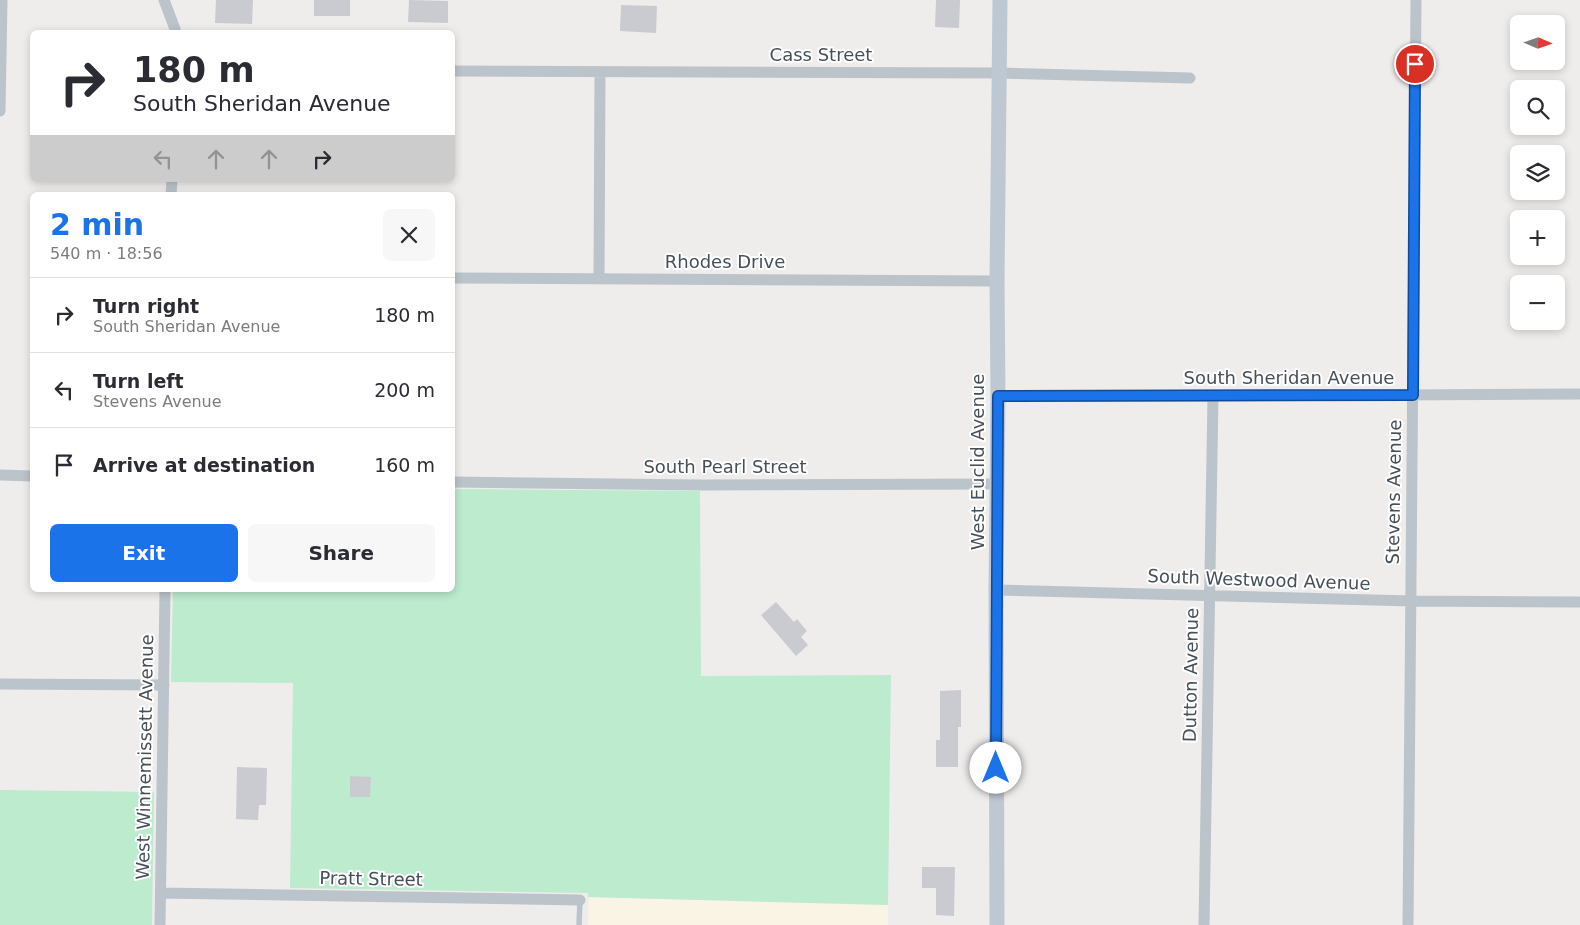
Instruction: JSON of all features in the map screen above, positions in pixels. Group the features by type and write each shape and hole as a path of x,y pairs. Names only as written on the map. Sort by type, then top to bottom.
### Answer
{"street":[{"path":"0,111 2,0"},
{"path":"164,0 174,30"},
{"name":"West Euclid Avenue","path":"997,925 997,281 1000,0"},
{"name":"Stevens Avenue","path":"1408,925 1416,0"},
{"name":"Cass Street","path":"455,72 999,74 1190,78"},
{"path":"599,280 600,72"},
{"name":"Rhodes Drive","path":"455,278 997,281"},
{"name":"South Sheridan Avenue","path":"998,396 1580,394"},
{"name":"Dutton Avenue","path":"1204,925 1213,396"},
{"path":"0,475 30,476"},
{"name":"South Pearl Street","path":"455,482 997,484"},
{"name":"South Westwood Avenue","path":"996,590 1411,601 1580,602"},
{"name":"West Winnemissett Avenue","path":"160,925 166,592"},
{"path":"0,684 164,686"},
{"name":"Pratt Street","path":"161,893 580,900"}],"lane":[{"path":"579,925 580,900"}],"shaded area":[{"path":"589,897 888,905 888,925 588,925"}],"green space":[{"path":"455,489 700,491 701,676 891,675 888,905 588,897 588,893 290,888 293,683 171,682 173,592 455,592"},
{"path":"0,790 154,792 152,925 0,925"}],"building":[{"path":"216,0 253,0 252,24 215,23"},
{"path":"314,0 350,0 350,16 314,16"},
{"path":"409,0 448,1 448,23 408,22"},
{"path":"936,0 960,0 959,28 935,27"},
{"path":"621,5 657,6 656,33 620,31"},
{"path":"776,602 794,622 797,619 807,631 801,637 808,645 796,656 761,615"},
{"path":"961,690 961,727 958,727 958,767 936,767 936,740 940,740 940,691"},
{"path":"237,767 267,768 266,805 259,805 258,820 236,819"},
{"path":"350,776 371,777 370,797 350,797"},
{"path":"922,867 955,867 954,916 936,915 936,888 922,888"}],"route":[{"path":"996,768 998,396 1413,395 1415,64"}]}
